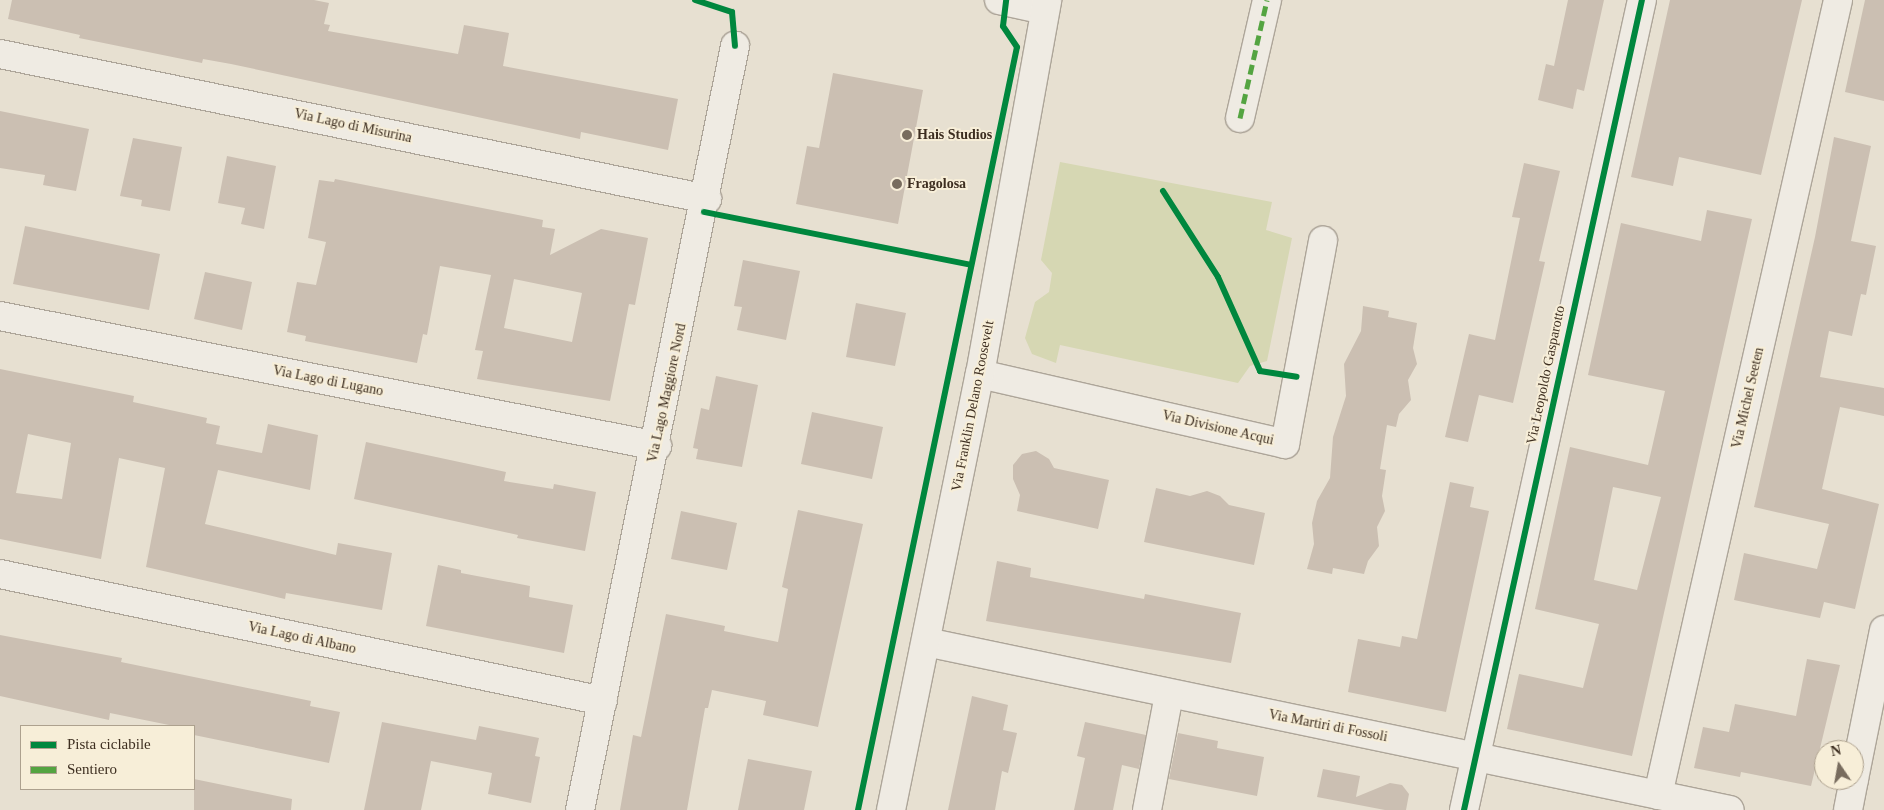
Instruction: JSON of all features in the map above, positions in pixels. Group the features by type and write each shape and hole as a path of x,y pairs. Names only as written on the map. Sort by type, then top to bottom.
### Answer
{"street":[{"path":"999,0 1046,5"},
{"path":"1240,118 1267,0"},
{"name":"Via Leopoldo Gasparotto","path":"1464,810 1642,0"},
{"name":"Via Michel Seeten","path":"1658,795 1838,0"},
{"name":"Via Franklin Delano Roosevelt","path":"891,810 980,374 1046,5"},
{"name":"Via Lago Maggiore Nord","path":"580,810 657,446 736,46"},
{"name":"Via Lago di Misurina","path":"0,54 707,199"},
{"name":"Via Divisione Acqui","path":"980,374 1285,444 1323,241"},
{"name":"Via Lago di Lugano","path":"0,316 657,446"},
{"name":"Via Lago di Albano","path":"0,574 603,701"},
{"path":"1862,740 1884,630"},
{"name":"Via Martiri di Fossoli","path":"926,642 1170,695 1475,755 1730,810"},
{"path":"1147,810 1170,695"},
{"path":"1848,810 1852,790"}],"green space":[{"path":"1060,162 1272,202 1266,230 1292,238 1267,361 1250,366 1238,383 1060,345 1056,363 1032,354 1025,338 1035,302 1049,292 1052,273 1041,260"}],"building":[{"path":"12,0 314,0 329,3 324,24 330,25 328,31 458,54 464,25 509,33 503,66 678,99 668,150 581,132 580,139 231,64 203,59 202,63 79,38 80,35 8,19"},
{"path":"1568,0 1604,0 1584,91 1577,89 1573,109 1538,100 1546,64 1554,66"},
{"path":"1670,0 1802,0 1761,175 1679,157 1673,186 1631,177"},
{"path":"1865,0 1884,0 1884,101 1845,92"},
{"path":"833,73 923,90 898,224 796,204 807,146 819,148"},
{"path":"0,111 89,129 76,191 43,185 45,175 0,168"},
{"path":"1834,137 1871,146 1851,241 1876,246 1866,295 1861,294 1852,336 1829,331 1820,377 1884,388 1884,416 1840,407 1822,489 1879,504 1855,609 1824,602 1820,618 1734,600 1744,553 1817,569 1829,524 1754,507 1815,237"},
{"path":"133,138 182,147 170,211 141,206 142,200 120,196"},
{"path":"227,156 276,166 264,229 241,224 245,208 218,203"},
{"path":"1524,163 1560,171 1539,261 1545,262 1513,403 1479,395 1468,442 1445,437 1469,334 1495,340 1520,218 1512,217"},
{"path":"335,179 543,220 542,227 555,229 550,255 601,229 648,238 635,305 629,304 610,401 477,379 483,351 475,350 491,275 440,266 427,335 423,334 417,363 305,341 306,336 287,332 297,282 316,285 326,242 308,238 319,180 334,182","holes":["514,279 582,293 572,342 504,328"]},
{"path":"1707,210 1752,219 1632,756 1507,729 1519,674 1583,688 1599,624 1535,609 1570,447 1648,465 1665,391 1588,375 1621,223 1701,241","holes":["1613,487 1661,497 1637,590 1594,580"]},
{"path":"25,226 160,254 149,310 13,284"},
{"path":"743,260 800,271 786,340 737,330 742,307 734,306"},
{"path":"205,272 252,282 242,330 194,319"},
{"path":"856,303 906,313 895,366 846,357"},
{"path":"1363,306 1389,311 1388,317 1417,323 1413,348 1417,364 1408,380 1411,400 1399,414 1396,427 1387,425 1380,469 1386,470 1382,496 1385,511 1377,527 1379,546 1368,561 1364,574 1333,568 1332,574 1307,569 1314,544 1312,523 1317,501 1330,478 1333,437 1346,396 1344,364 1361,331"},
{"path":"0,369 134,396 133,402 207,418 206,423 220,426 216,444 262,453 268,424 318,435 310,490 218,470 205,524 336,555 338,543 392,553 382,610 286,593 285,599 146,567 165,468 119,458 101,559 0,539","holes":["28,434 71,443 62,499 16,493"]},
{"path":"716,376 758,385 742,467 696,459 698,449 693,448 701,408 709,410"},
{"path":"812,412 883,427 872,479 801,464"},
{"path":"366,442 506,472 504,481 553,489 554,484 596,492 585,551 517,538 518,535 354,499"},
{"path":"1036,451 1049,459 1054,468 1109,480 1098,529 1017,511 1020,495 1013,479 1013,465 1022,454"},
{"path":"1450,482 1474,487 1470,507 1489,511 1446,712 1348,692 1358,639 1400,647 1402,636 1417,639"},
{"path":"1156,488 1190,496 1207,491 1220,496 1229,505 1265,513 1254,565 1144,542"},
{"path":"798,510 863,524 818,727 763,715 766,701 712,690 708,708 705,708 687,810 620,810 633,735 641,737 666,614 725,626 724,631 778,642 788,589 782,587"},
{"path":"681,511 737,523 727,570 671,559"},
{"path":"997,561 1031,568 1030,577 1144,599 1145,594 1241,613 1231,663 986,621"},
{"path":"438,565 461,570 461,573 530,586 529,597 573,605 564,653 426,626"},
{"path":"0,635 122,658 121,662 311,701 310,706 340,712 329,763 195,735 195,725 169,725 110,713 109,720 0,696"},
{"path":"1807,659 1840,665 1822,740 1814,740 1814,773 1811,786 1741,772 1740,777 1694,768 1703,727 1729,732 1735,704 1796,716"},
{"path":"972,696 1008,705 1003,730 1017,733 1008,773 1002,771 995,810 948,810"},
{"path":"382,722 476,740 479,726 539,738 535,756 540,757 531,803 488,794 492,773 431,761 421,810 364,810"},
{"path":"1085,722 1146,735 1139,769 1122,765 1113,810 1074,810 1085,758 1077,756"},
{"path":"1178,733 1218,741 1217,748 1264,757 1257,796 1169,779"},
{"path":"748,759 812,771 804,810 738,810"},
{"path":"1323,769 1360,776 1356,797 1390,783 1402,785 1409,794 1406,810 1385,810 1317,797"},
{"path":"195,779 292,799 291,810 194,810"}],"marked path":[{"path":"1240,118 1267,0"}],"cycle path":[{"path":"695,0 732,12 735,46"},
{"path":"858,810 1017,47 1003,26 1006,0"},
{"path":"1464,810 1642,0"},
{"path":"1163,191 1218,277 1260,371 1297,377"},
{"path":"704,212 971,265"}],"place":[{"name":"Hais Studios","path":"907,135"},
{"name":"Fragolosa","path":"897,184"}]}
